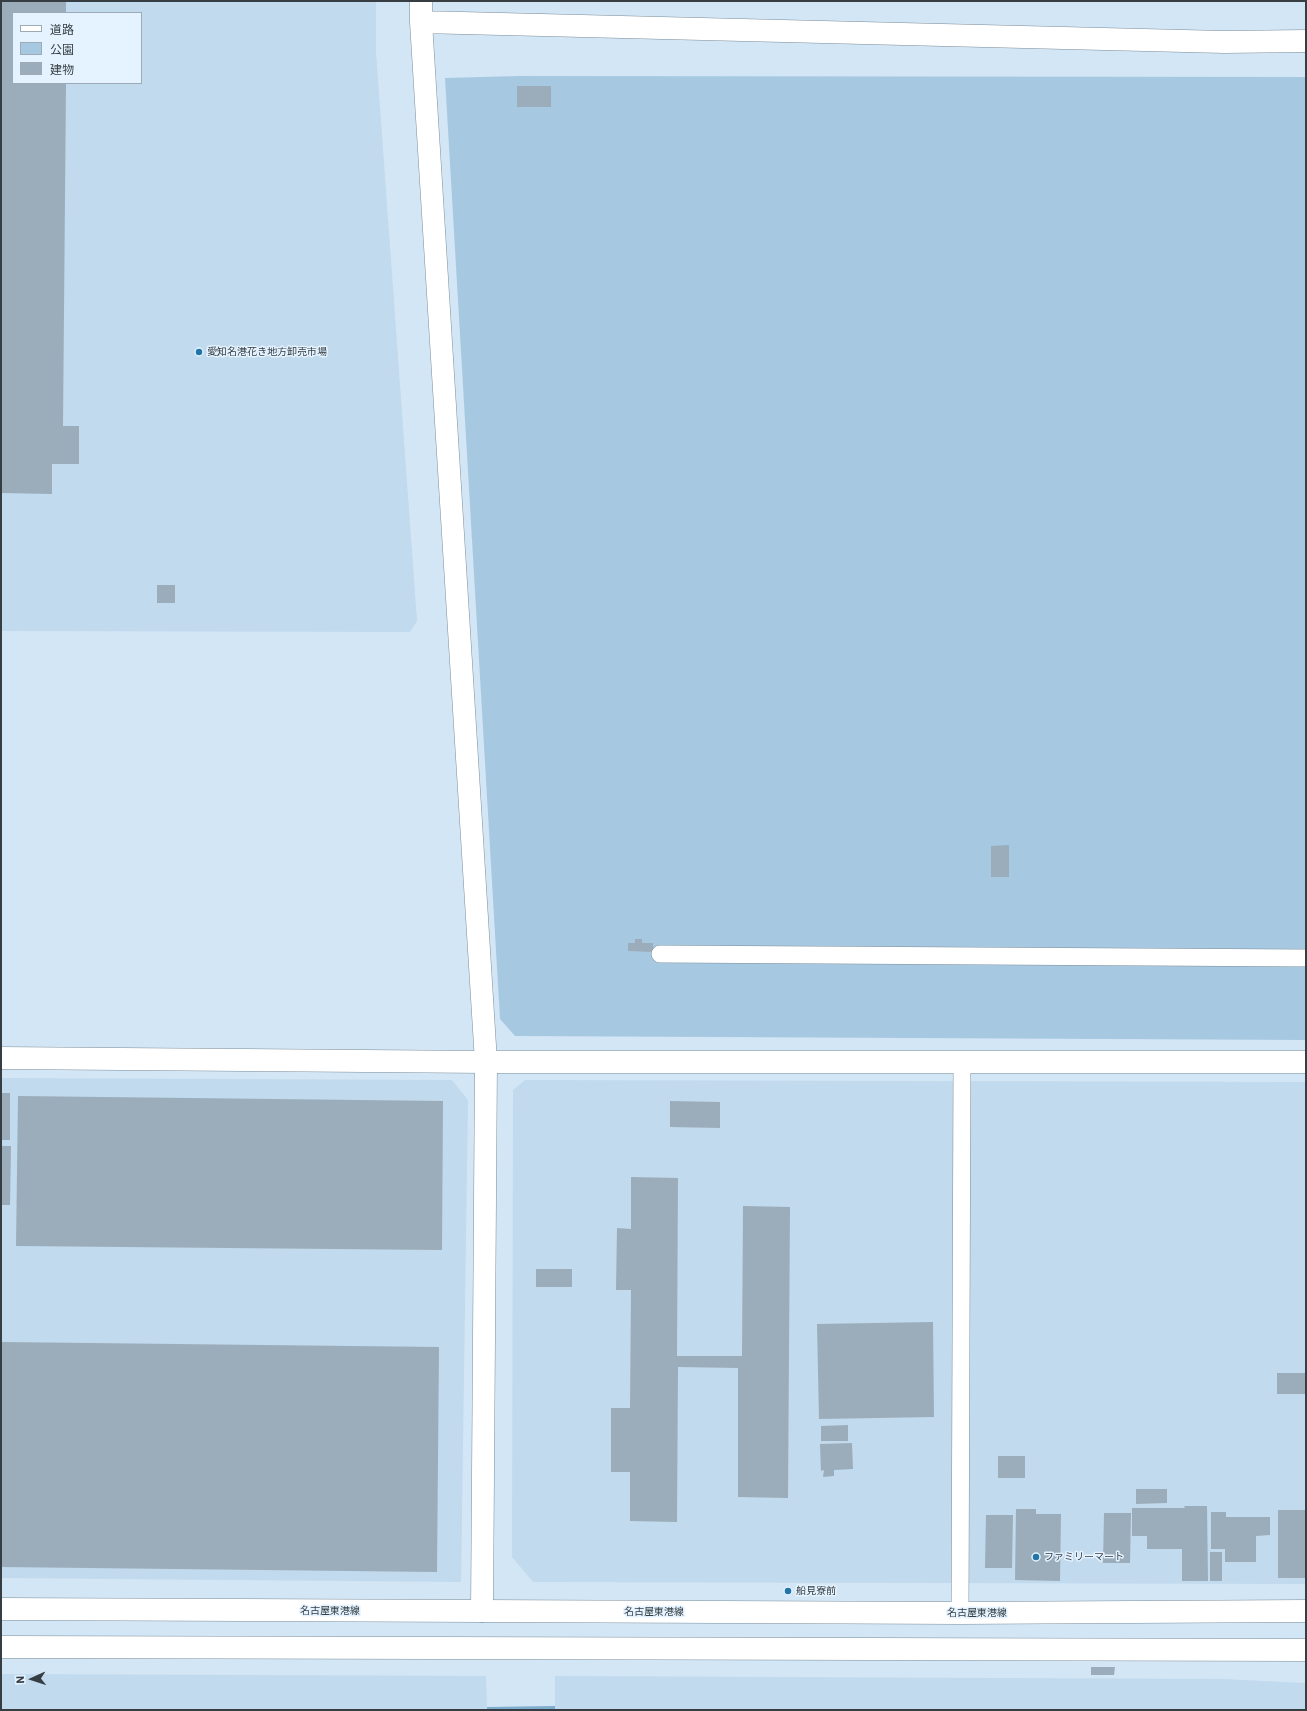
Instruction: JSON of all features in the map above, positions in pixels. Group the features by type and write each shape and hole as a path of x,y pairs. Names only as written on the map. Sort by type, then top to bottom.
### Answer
{"street":[{"path":"421,1 421,22 486,1062 482,1611"},
{"path":"421,22 1224,42 1306,40"},
{"path":"1,1058 486,1062 1306,1062"},
{"name":"名古屋東港線","path":"1,1609 960,1613 1306,1611"},
{"path":"1,1647 1306,1650"}],"lane":[{"path":"660,954 1306,958"},
{"path":"960,1613 962,1062"}],"shaded area":[{"name":"愛知名港花き地方卸売市場","path":"1,1 376,1 376,52 417,621 410,632 1,631"},
{"path":"1,1078 452,1080 468,1100 461,1582 1,1578"},
{"path":"525,1080 1306,1082 1306,1584 533,1582 512,1557 513,1090"},
{"path":"1,1674 486,1676 487,1710 1,1710"},
{"path":"555,1676 1223,1679 1306,1683 1306,1710 555,1710"},
{"path":"555,1706 555,1710 487,1710 487,1707"}],"green space":[{"path":"519,76 1306,77 1306,1040 515,1036 500,1019 445,78"}],"building":[{"path":"1,1 66,1 66,12 12,12 12,84 66,84 63,426 79,426 79,464 52,464 52,494 1,493"},
{"path":"517,86 551,86 551,107 517,107"},
{"path":"157,585 175,585 175,603 157,603"},
{"path":"1009,845 1009,877 991,877 991,846"},
{"path":"635,939 642,939 642,943 653,943 653,952 628,951 628,943 635,943"},
{"path":"1,1093 10,1093 10,1140 1,1140"},
{"path":"18,1096 443,1101 442,1250 16,1246"},
{"path":"670,1101 720,1102 720,1128 670,1127"},
{"path":"1,1146 11,1146 10,1205 1,1205"},
{"path":"631,1177 678,1178 677,1356 742,1356 743,1206 790,1207 788,1498 738,1497 738,1368 678,1367 677,1522 630,1521 630,1472 611,1472 611,1408 630,1408 631,1290 616,1290 617,1228 631,1229"},
{"path":"536,1269 572,1269 572,1287 536,1287"},
{"path":"933,1322 934,1417 819,1419 817,1324"},
{"path":"1,1342 439,1347 437,1572 1,1567"},
{"path":"1277,1373 1306,1373 1306,1394 1277,1394"},
{"path":"848,1425 848,1441 821,1441 821,1426"},
{"path":"852,1443 853,1469 834,1470 834,1476 823,1477 824,1470 821,1471 820,1444"},
{"path":"998,1456 1025,1456 1025,1478 998,1478"},
{"path":"1136,1489 1167,1489 1167,1503 1136,1504"},
{"path":"1184,1506 1207,1506 1208,1581 1182,1581 1182,1549 1147,1549 1147,1536 1132,1536 1132,1508 1185,1508"},
{"path":"1016,1509 1036,1509 1036,1514 1061,1514 1060,1581 1015,1580"},
{"path":"1278,1510 1306,1510 1306,1578 1278,1578"},
{"path":"1211,1512 1226,1512 1226,1517 1270,1517 1270,1535 1256,1536 1256,1562 1225,1562 1225,1549 1211,1549"},
{"path":"1104,1513 1131,1513 1130,1563 1103,1563"},
{"path":"986,1515 1013,1515 1012,1568 985,1568"},
{"path":"1210,1552 1222,1552 1222,1581 1210,1581"},
{"path":"1091,1667 1115,1667 1114,1675 1091,1675"}],"place":[{"name":"愛知名港花き地方卸売市場","path":"199,352"},
{"name":"ファミリーマート","path":"1036,1557"},
{"name":"船見寮前","path":"788,1591"}]}
